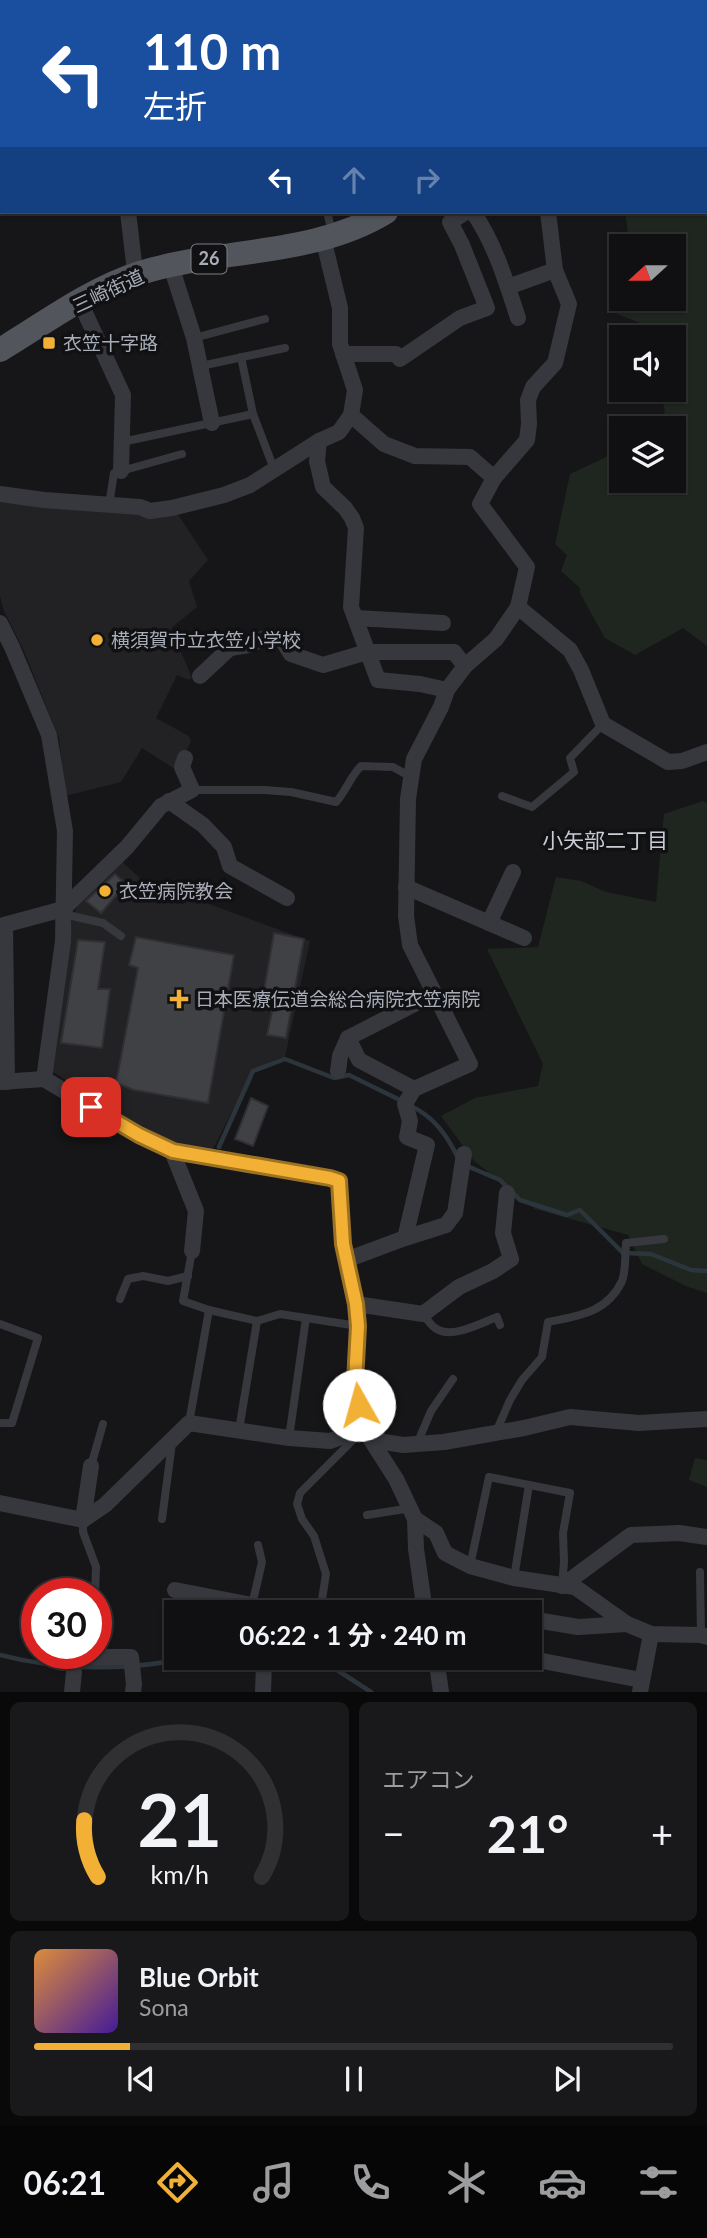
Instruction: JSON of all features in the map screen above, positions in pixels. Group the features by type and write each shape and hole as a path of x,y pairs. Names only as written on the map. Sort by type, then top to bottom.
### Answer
{"main road":[{"name":"三崎街道","path":"6,340 40,326 114,284 139,274 379,214"}],"street":[{"path":"128,214 134,264 139,274"},
{"path":"343,354 396,354 400,359 460,318 487,308 450,222 463,214"},
{"path":"474,214 485,229 518,318"},
{"path":"405,1238 428,1145 407,1137 410,1121 405,1104 414,1089 470,1064 410,944 406,887 411,777 414,759 447,690 465,666 496,639 519,607 527,568 480,504 494,478 527,440 530,424 528,400 533,387 555,363 569,304 555,270 548,214"},
{"path":"0,494 140,507 150,511 172,508 224,495 250,485 319,441 339,432 351,415 355,390 338,332 340,308 328,228"},
{"path":"172,265 194,338 212,423"},
{"path":"508,287 555,270"},
{"path":"80,302 123,395 121,471"},
{"path":"351,415 384,444 415,456 470,457 494,478"},
{"path":"319,441 317,461 323,487 345,508 356,528 351,607 378,680 447,690"},
{"path":"519,607 570,650 603,724 668,762 682,761 707,752"},
{"path":"356,618 443,623"},
{"path":"0,624 6,650 49,735 65,831 63,941 44,1079"},
{"path":"200,676 230,648 249,645 269,636 281,638 291,654 323,665 367,652 454,652 465,666"},
{"path":"184,758 182,767 192,790 161,806 127,847 63,909 2,925 4,1082 44,1079 139,1135 173,1151 339,1181 346,1260 358,1326 355,1382 368,1435 413,1514 436,1533 445,1553 470,1566 514,1578 575,1587 627,1624 651,1634 704,1636"},
{"path":"169,801 203,825 224,847 230,866 287,898"},
{"path":"489,923 513,872"},
{"path":"406,887 524,938"},
{"path":"338,1071 340,1056 348,1038 433,994"},
{"path":"348,1038 359,1060 414,1089"},
{"path":"173,1151 196,1212 192,1251"},
{"path":"346,1260 446,1225 455,1213 464,1154"},
{"path":"356,1304 423,1314 459,1287 511,1259 503,1233 507,1193"},
{"path":"0,1503 83,1520 105,1506 172,1443 189,1423 289,1438 330,1441 368,1435 403,1445 444,1442 570,1417 639,1423 707,1419"},
{"path":"83,1520 91,1466"},
{"path":"413,1514 423,1600"},
{"path":"562,1586 631,1535 679,1533 707,1537"},
{"path":"174,1590 227,1600"},
{"path":"542,1621 578,1627 627,1624"},
{"path":"542,1662 641,1686 651,1634"},
{"path":"112,1657 131,1657 133,1692"},
{"path":"262,1692 263,1670"},
{"path":"438,1670 441,1692"},
{"path":"72,1692 74,1672"}],"lane":[{"path":"194,338 265,319"},
{"path":"201,366 285,348"},
{"path":"241,357 253,414 274,469"},
{"path":"122,442 253,414"},
{"path":"109,505 114,473 182,454"},
{"path":"502,796 532,807 574,772 570,758 603,724"},
{"path":"192,790 291,792 335,802 345,792 352,775 360,766 393,766 411,777"},
{"path":"63,909 72,916 103,923 121,936"},
{"path":"496,1432 509,1400 542,1357 548,1322 589,1314 605,1304 622,1280 626,1243 664,1239"},
{"path":"192,1251 183,1301 257,1321 281,1314 358,1326"},
{"path":"120,1299 128,1279 143,1276 168,1281 188,1276"},
{"path":"189,1423 209,1310"},
{"path":"423,1314 435,1328 444,1332 456,1331 497,1317 500,1325"},
{"path":"289,1438 306,1318"},
{"path":"239,1431 257,1321"},
{"path":"0,1324 38,1338 12,1423 0,1423"},
{"path":"417,1444 431,1411 453,1379"},
{"path":"91,1466 103,1424"},
{"path":"322,1600 326,1574 314,1536 302,1518 297,1504 300,1493 368,1435"},
{"path":"162,1519 172,1443"},
{"path":"470,1566 489,1478 570,1493 563,1533 562,1586"},
{"path":"514,1578 529,1485"},
{"path":"367,1515 413,1514"},
{"path":"83,1520 83,1532 96,1567 96,1578"},
{"path":"254,1600 262,1562 258,1545"},
{"path":"700,1572 704,1636"}],"shaded area":[{"path":"625,214 707,214 707,646 683,628 635,655 605,638 580,593 580,588 561,571 567,555 555,544 570,474 609,456 609,493 686,493 686,416 661,416 665,412 663,402 686,402 686,325 645,325 617,314 686,312 686,234 628,234"},
{"name":"横須賀市立衣笠小学校","path":"0,497 177,513 208,560 189,581 197,607 171,628 192,678 189,680 177,675 156,718 189,736 191,742 179,763 178,771 142,748 121,782 65,796 59,738 0,596"},
{"path":"703,801 707,803 707,1293 686,1286 642,1264 628,1235 535,1209 474,1161 441,1116 475,1098 538,1086 543,1064 487,949 538,947 556,877 581,881 606,892 656,902 664,814"},
{"name":"日本医療伝道会総合病院衣笠病院","path":"119,859 141,879 310,941 285,1057 253,1070 212,1151 180,1145 122,1116 50,1070 71,926 79,898"},
{"path":"695,1458 707,1460 707,1487 689,1480"}],"building":[{"name":"衣笠病院教会","path":"115,874 126,884 101,913 86,901"},
{"path":"274,933 304,939 286,1038 267,1035 276,993 264,991"},
{"path":"136,937 234,955 208,1103 134,1090 116,1083 138,968 129,965"},
{"path":"78,940 105,942 98,989 110,989 102,1048 61,1043"},
{"path":"251,1098 268,1106 253,1146 235,1139"}],"waterway":[{"path":"219,1147 253,1071 285,1059 334,1078 349,1075 404,1102"},
{"path":"411,1106 439,1128 458,1158"},
{"path":"467,1166 500,1180 520,1200 567,1215 580,1210 623,1253 651,1254 691,1270 707,1271"},
{"path":"0,1655 71,1666 121,1667 164,1663"},
{"path":"337,1670 371,1692"}],"place":[{"name":"衣笠十字路","path":"49,343"},
{"name":"横須賀市立衣笠小学校","path":"97,640"},
{"name":"衣笠病院教会","path":"105,891"},
{"name":"日本医療伝道会総合病院衣笠病院","path":"179,999"}],"district":[{"name":"小矢部二丁目","path":"605,841"}],"route":[{"path":"91,1107 173,1151 339,1181 343,1244 358,1326 355,1382 359,1405"}]}
